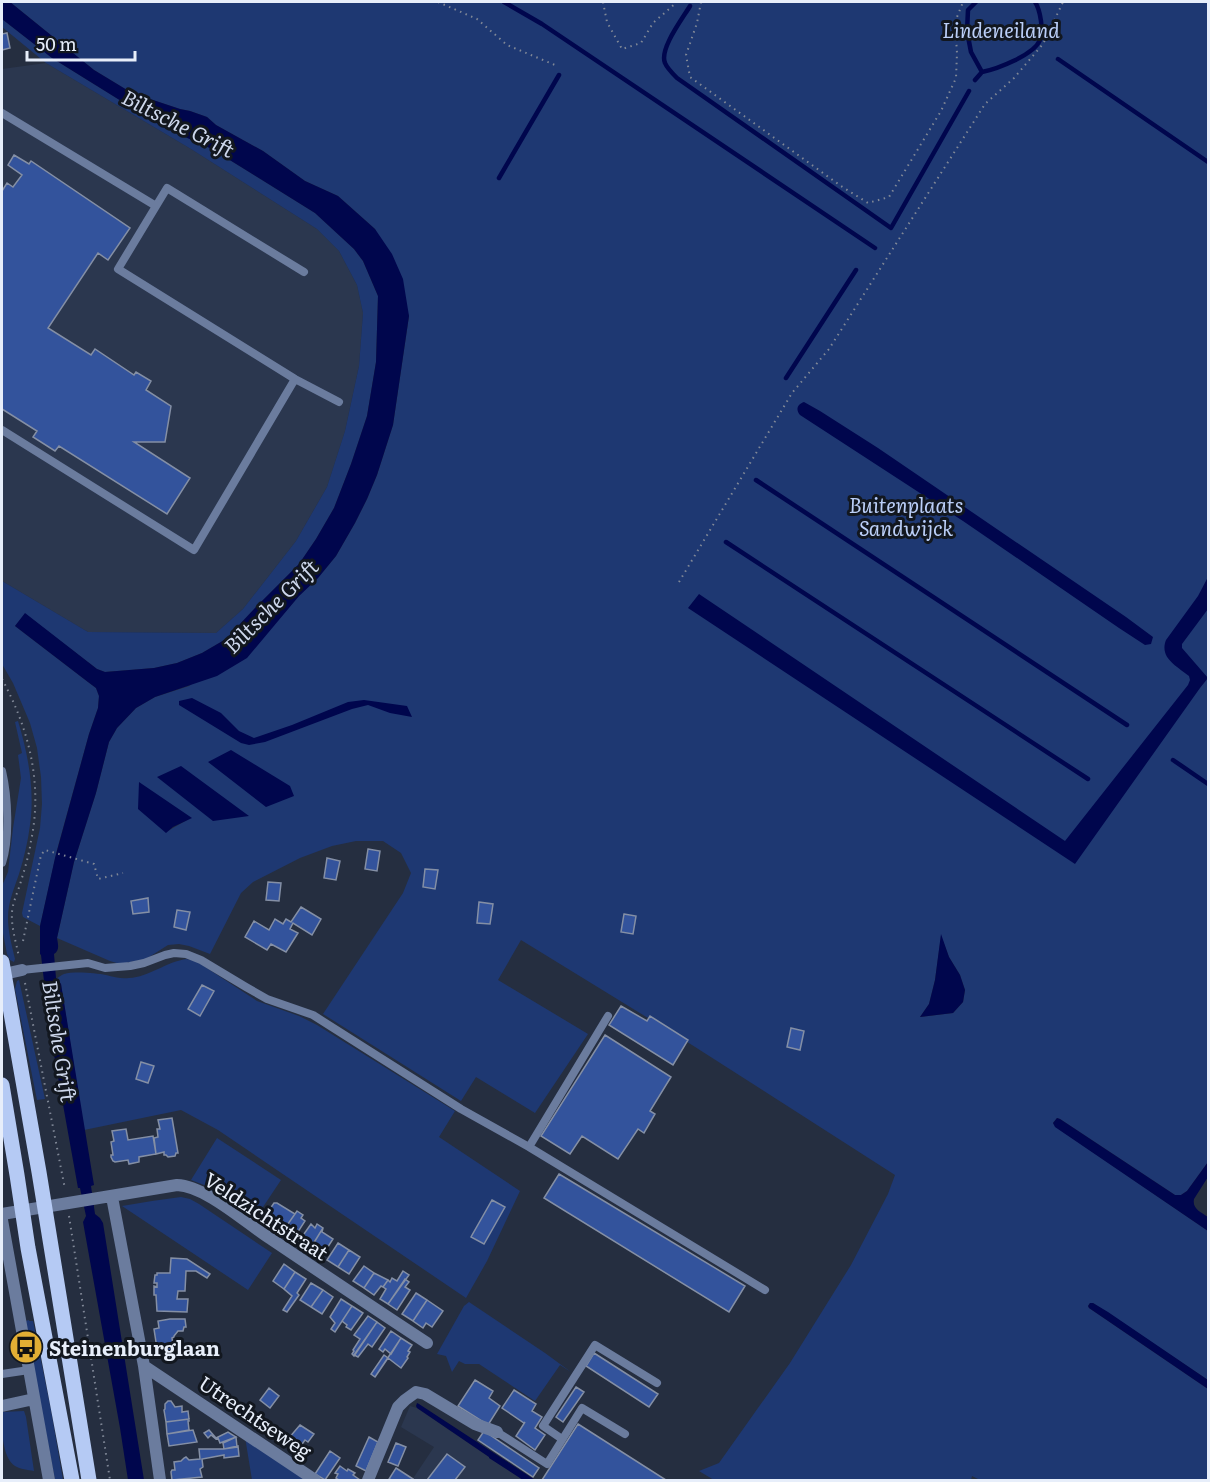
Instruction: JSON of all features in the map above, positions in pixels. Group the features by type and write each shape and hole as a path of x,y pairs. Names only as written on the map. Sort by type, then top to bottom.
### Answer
{"main road":[{"path":"3,968 45,1207 89,1480"},
{"path":"2,1085 27,1248 72,1480"}],"street":[{"path":"3,968 22,970"},
{"name":"Veldzichtstraat","path":"67,1203 177,1185 197,1189 427,1343"},
{"path":"112,1197 144,1366 160,1480"},
{"path":"2,1214 67,1203"},
{"path":"2,1220 49,1480"},
{"name":"Utrechtseweg","path":"144,1366 315,1480"},
{"path":"368,1480 398,1407 416,1392 425,1394 475,1424 497,1432"},
{"path":"2,1406 34,1399"}],"lane":[{"path":"2,113 156,206"},
{"path":"304,273 167,188 118,269 295,378 339,402"},
{"path":"2,430 194,550 295,378"},
{"path":"2,771 6,817 5,853 2,863"},
{"path":"22,970 88,963 105,968 130,966 174,953 186,954 201,960 267,999 313,1015 461,1109 529,1147 765,1290"},
{"path":"529,1147 608,1016"},
{"path":"562,1439 543,1426 596,1345 657,1383"},
{"path":"2,1374 29,1370"},
{"path":"497,1432 547,1464 582,1408 625,1434"}],"path":[{"path":"438,2 477,19 507,45 555,65"},
{"path":"603,2 607,22 622,49 641,44 653,23 677,2"},
{"path":"701,2 698,23 686,55 690,77 868,203 889,197 941,111 956,78 955,22 963,2"},
{"path":"680,582 792,393 829,349 985,104 1014,78 1043,44 1062,2"},
{"path":"2,679 27,737 33,763 36,805 31,844 14,901 12,925 30,1006 67,1203 110,1480"},
{"path":"23,941 41,855 45,850 94,864 98,879 123,873"}],"shaded area":[{"path":"46,63 191,149 317,229 339,251 357,285 363,313 359,366 345,431 327,487 296,541 243,609 216,633 88,632 2,581 2,69"},
{"path":"410,1406 417,1408 523,1480 412,1480 434,1447 401,1427"}],"green space":[{"path":"10,2 1208,2 1208,1162 1187,1191 1181,1195 1175,1195 1060,1119 1057,1118 1053,1123 1208,1231 1208,1380 1093,1303 1088,1306 1208,1389 1208,1480 980,1480 972,1476 971,1480 714,1480 699,1471 719,1463 790,1363 851,1265 888,1194 895,1175 692,1045 521,940 498,980 588,1034 535,1113 476,1077 461,1101 323,1014 403,893 411,873 401,853 383,841 356,841 332,846 300,858 253,882 241,893 210,954 189,946 168,945 146,959 120,964 57,938 74,862 96,793 109,742 117,728 136,708 155,697 189,686 277,621 336,556 355,523 377,475 393,425 409,316 375,229 338,196 305,181 263,151 216,125 207,117 127,90 94,70","holes":["139,783 187,820 166,832","941,936 949,957 960,975 965,990 963,1002 953,1013 920,1017 929,1004"]},
{"path":"2,19 52,58 163,127 212,149 315,213 354,249 363,261 378,296 376,362 367,416 334,508 299,564 226,639 202,653 177,663 154,668 105,672 97,669 25,614 15,626 96,688 99,696 98,708 57,850 40,926 23,917 22,913 40,828 41,777 37,748 30,723 2,664 2,581 88,632 216,633 243,609 296,541 327,487 345,431 359,366 363,313 357,285 339,251 317,229 191,149 46,63 2,27"},
{"path":"18,721 28,759 32,799 27,843 8,912 14,962 7,954 2,928 2,886 8,872 21,778 18,755 22,753 15,722"},
{"path":"186,959 196,961 257,1001 317,1025 455,1111 439,1137 520,1191 487,1261 466,1298 218,1130 181,1110 84,1130 61,984 56,979 64,974 73,973 123,978 136,977"},
{"path":"19,980 45,1099 37,1100 15,989"},
{"path":"217,1138 281,1180 255,1219 204,1185 191,1180"},
{"path":"181,1197 199,1204 272,1253 248,1290 122,1206"},
{"path":"469,1302 571,1372 560,1365 535,1401 479,1364 465,1364 459,1361 452,1372 446,1356 437,1354 464,1306"},
{"path":"25,1321 33,1321 63,1480 55,1480"},
{"path":"24,1411 34,1471 15,1466 7,1456 3,1441 2,1412"},
{"path":"245,1437 309,1480 252,1480"}],"water":[{"name":"Biltsche Grift","path":"2,2 10,2 94,70 127,90 207,117 216,125 263,151 305,181 338,196 375,229 392,254 403,279 409,316 393,425 367,499 336,556 247,658 217,676 155,697 136,708 117,728 109,742 96,793 74,862 57,938 58,949 54,954 56,978 61,984 94,1185 91,1186 95,1214 103,1223 144,1480 128,1480 83,1222 86,1216 80,1188 78,1188 42,988 44,981 40,954 40,926 55,858 98,708 99,696 96,688 15,626 25,613 97,669 105,672 154,668 177,663 202,653 226,639 299,564 334,508 367,416 376,362 378,296 363,261 354,249 315,213 212,149 163,127 52,58 2,19"},
{"path":"804,402 878,448 1126,617 1153,637 1151,644 1145,645 963,521 800,415 798,407"},
{"path":"1208,577 1208,609 1182,644 1182,648 1208,678 1075,864 688,608 699,594 1065,841 1188,685 1189,676 1170,661 1164,646"},
{"path":"192,698 221,713 239,731 254,738 348,702 364,700 407,706 412,717 390,713 368,705 265,742 249,745 241,743 179,705 179,701"},
{"path":"231,750 290,786 294,796 266,807 208,762"},
{"path":"181,766 249,816 213,821 157,777"},
{"path":"139,782 192,818 166,833 138,809"},
{"path":"941,934 965,990 963,1002 953,1013 920,1017 929,1004 935,980"},
{"path":"1057,1118 1175,1195 1181,1195 1187,1191 1208,1162 1208,1177 1194,1199 1194,1205 1208,1217 1208,1231 1055,1127 1053,1123"},
{"path":"1090,1303 1108,1312 1208,1380 1208,1389 1089,1308"},
{"path":"417,1403 535,1480 523,1480 489,1458 417,1408"}],"building":[{"path":"7,33 10,48 2,50 2,34"},
{"path":"14,155 29,164 31,161 130,228 108,260 98,253 48,328 91,355 95,349 134,375 136,372 151,381 146,390 171,406 165,442 134,442 190,478 167,514 59,446 55,451 33,437 37,431 2,409 2,191 7,183 13,187 22,175 8,165"},
{"path":"368,849 380,851 377,871 365,869"},
{"path":"327,858 340,861 336,880 324,878"},
{"path":"425,869 438,870 435,889 423,887"},
{"path":"268,882 281,883 279,901 266,900"},
{"path":"148,898 149,912 133,914 131,901"},
{"path":"479,902 493,904 490,924 477,923"},
{"path":"301,907 321,919 312,935 293,923 290,929 298,933 286,952 271,944 267,950 245,937 254,921 269,930 275,919 283,924 286,919 291,922"},
{"path":"177,910 190,912 186,930 174,927"},
{"path":"624,914 636,916 633,934 621,932"},
{"path":"202,985 214,991 200,1016 188,1009"},
{"path":"621,1006 647,1021 650,1016 688,1040 673,1065 609,1025"},
{"path":"791,1028 804,1031 800,1050 787,1047"},
{"path":"605,1035 671,1077 650,1111 655,1114 644,1133 638,1129 618,1159 582,1136 570,1154 541,1136"},
{"path":"141,1062 154,1066 148,1083 136,1079"},
{"path":"172,1118 178,1153 168,1157 164,1155 164,1152 156,1154 154,1138 158,1137 157,1129 160,1129 158,1120"},
{"path":"126,1129 128,1140 153,1136 156,1154 139,1157 139,1162 129,1164 128,1160 113,1161 111,1157 113,1155 111,1142 114,1141 112,1131"},
{"path":"559,1174 745,1286 729,1312 544,1198"},
{"path":"492,1200 505,1207 484,1244 471,1237"},
{"path":"274,1203 295,1214 283,1231 272,1223 274,1221 265,1216"},
{"path":"297,1211 303,1215 301,1218 305,1221 294,1238 283,1231"},
{"path":"311,1224 315,1228 317,1224 323,1228 310,1249 299,1241"},
{"path":"323,1228 322,1232 333,1239 322,1256 310,1249"},
{"path":"338,1243 349,1250 338,1267 327,1260"},
{"path":"349,1250 360,1257 349,1274 338,1267"},
{"path":"171,1258 187,1259 210,1274 207,1278 196,1271 186,1271 185,1291 178,1291 177,1299 188,1299 187,1312 157,1311 156,1295 154,1295 154,1286 157,1287 157,1283 154,1283 155,1275 170,1273"},
{"path":"284,1264 295,1272 284,1289 273,1281"},
{"path":"364,1266 374,1273 364,1288 353,1281"},
{"path":"403,1271 409,1275 388,1304 380,1299 386,1289 383,1287 392,1278 397,1281"},
{"path":"295,1272 306,1279 297,1293 299,1295 287,1312 283,1310 292,1296 284,1289"},
{"path":"374,1273 388,1280 374,1295 364,1288"},
{"path":"405,1279 409,1282 405,1287 410,1290 397,1310 388,1304"},
{"path":"311,1283 323,1290 311,1307 300,1300"},
{"path":"323,1290 333,1297 322,1314 311,1307"},
{"path":"416,1293 427,1300 413,1321 402,1314"},
{"path":"341,1299 352,1306 335,1332 331,1329 335,1323 330,1317"},
{"path":"427,1300 443,1311 432,1327 426,1323 423,1328 413,1321"},
{"path":"352,1306 363,1313 351,1330 342,1321"},
{"path":"368,1316 377,1322 354,1356 353,1350 360,1339 354,1335"},
{"path":"185,1319 186,1327 172,1338 174,1353 164,1360 158,1355 154,1329 159,1328 158,1321"},
{"path":"377,1322 385,1328 372,1347 368,1344 358,1357 354,1355"},
{"path":"391,1331 401,1338 391,1354 385,1349 383,1352 379,1349"},
{"path":"401,1338 412,1345 408,1351 410,1352 408,1358 401,1368 388,1358 375,1377"},
{"path":"594,1353 658,1394 649,1407 586,1366"},
{"path":"384,1355 388,1358 375,1377 371,1374"},
{"path":"475,1380 493,1391 489,1398 500,1406 488,1425 458,1406"},
{"path":"576,1387 584,1392 563,1422 556,1417"},
{"path":"269,1388 279,1396 270,1408 260,1400"},
{"path":"514,1390 536,1404 532,1411 542,1417 535,1428 545,1435 535,1450 516,1436 525,1422 502,1408"},
{"path":"168,1401 171,1401 175,1407 182,1406 182,1412 188,1411 189,1419 166,1422 164,1410"},
{"path":"189,1419 189,1430 167,1434 166,1422"},
{"path":"578,1424 666,1480 542,1480"},
{"path":"300,1425 314,1434 300,1447 288,1439"},
{"path":"193,1430 197,1442 169,1446 167,1434"},
{"path":"209,1430 216,1438 228,1432 236,1437 220,1443 218,1438 216,1439 211,1435 208,1438 204,1433"},
{"path":"484,1431 539,1468 533,1477 478,1440"},
{"path":"236,1437 237,1447 224,1449 223,1443"},
{"path":"369,1437 378,1442 366,1471 356,1466"},
{"path":"396,1443 406,1447 398,1466 388,1462"},
{"path":"238,1446 239,1456 224,1458 224,1455 202,1459 203,1467 200,1469 202,1477 172,1480 171,1472 175,1470 174,1462 186,1457 189,1460 200,1459 199,1449 224,1449"},
{"path":"330,1451 340,1458 325,1480 315,1474"},
{"path":"447,1454 465,1467 455,1480 427,1480"},
{"path":"340,1466 355,1473 353,1475 360,1480 336,1478 338,1474 335,1473"},
{"path":"396,1468 413,1479 389,1479"}],"waterway":[{"path":"504,2 542,24 875,248"},
{"path":"975,80 982,72 971,52 967,31 968,10 976,2"},
{"path":"982,72 1023,56 1036,46 1040,40 1041,26 1035,2"},
{"path":"690,6 665,50 665,63 672,73 891,228 969,91"},
{"path":"1058,59 1208,162"},
{"path":"499,178 559,75"},
{"path":"786,378 856,270"},
{"path":"756,480 1127,725"},
{"path":"726,542 1088,779"},
{"path":"1173,760 1208,784"}],"place":[{"name":"Steinenburglaan","path":"26,1347"}],"park label":[{"name":"Lindeneiland","path":"1001,29"},
{"name":"Buitenplaats Sandwijck","path":"906,516"}]}
